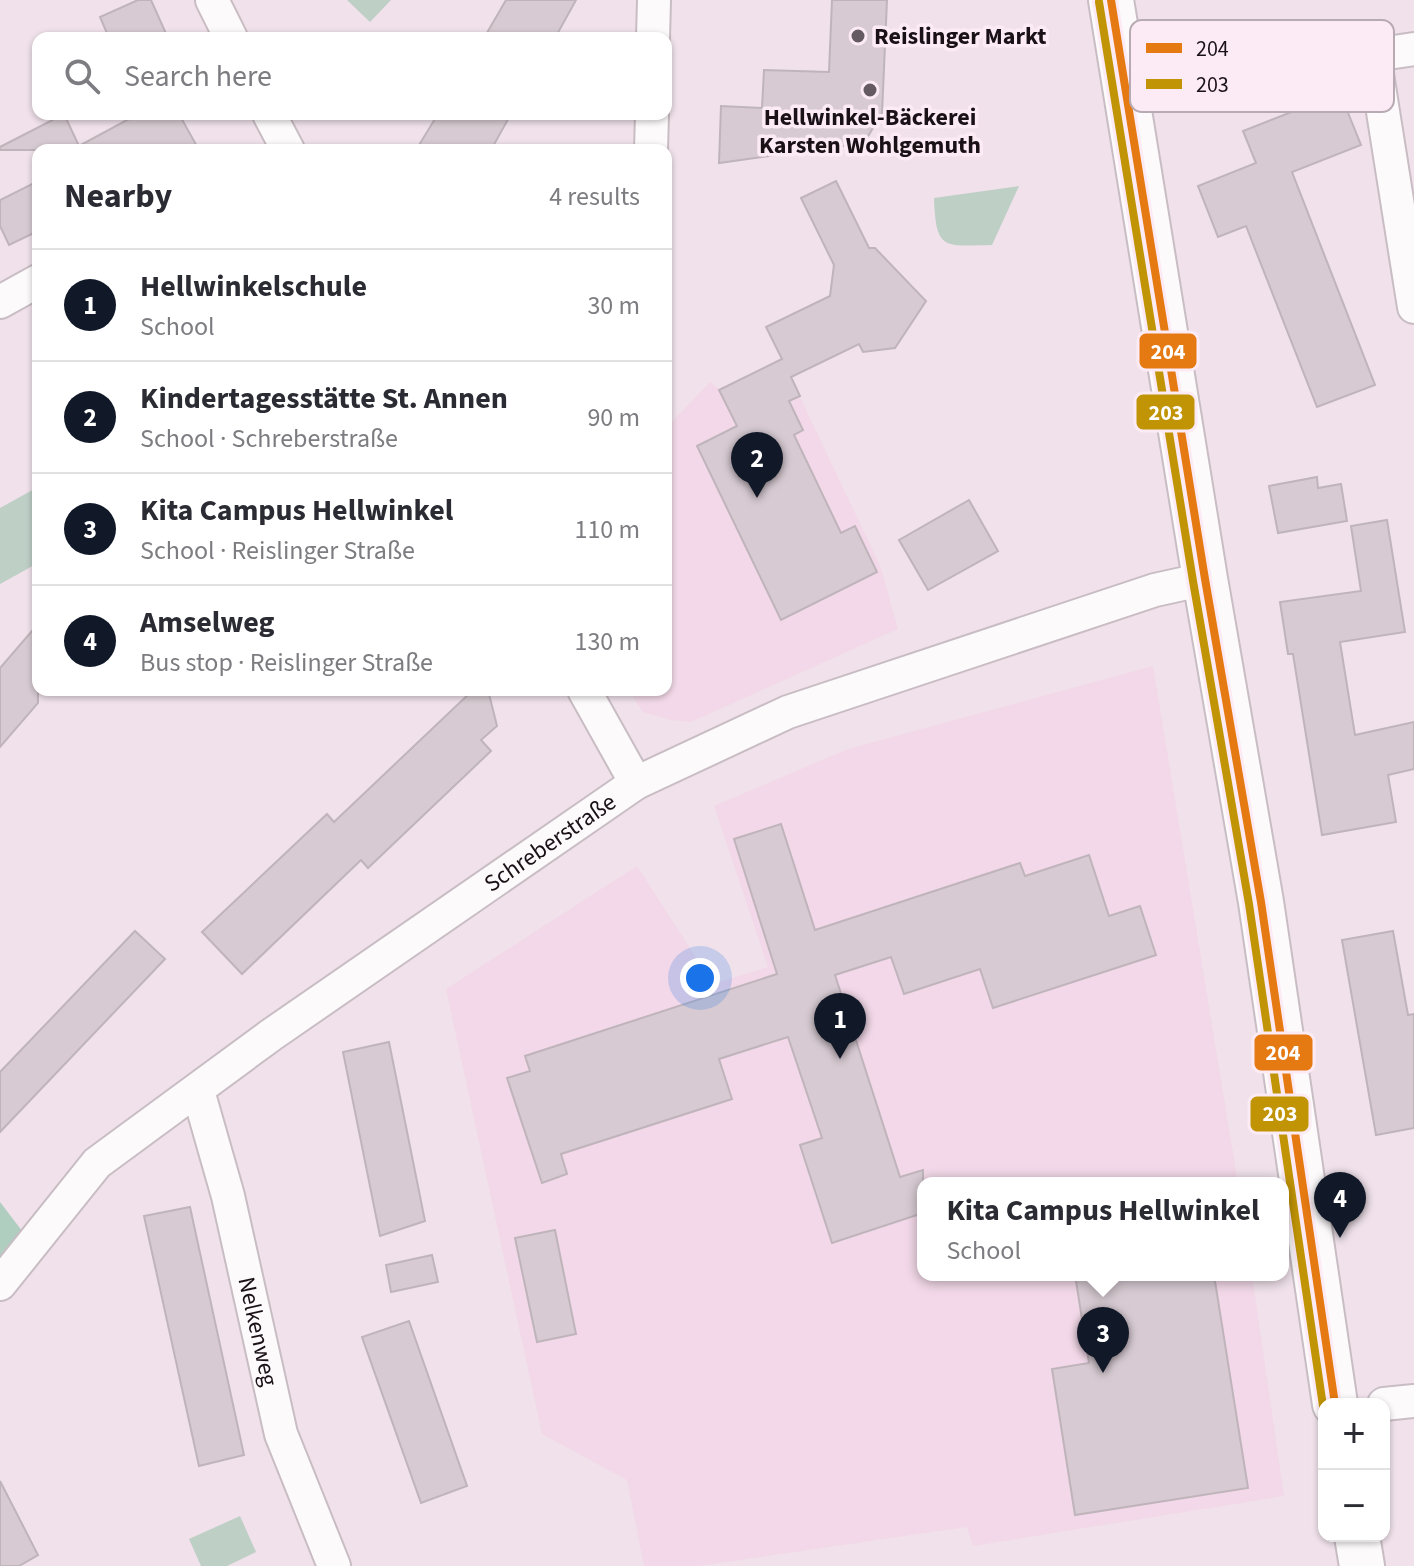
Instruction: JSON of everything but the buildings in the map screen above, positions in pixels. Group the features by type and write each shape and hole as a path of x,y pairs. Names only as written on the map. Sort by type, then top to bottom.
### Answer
{"street":[{"path":"212,0 228,32"},
{"path":"653,32 654,0"},
{"path":"1111,0 1261,902 1334,1398"},
{"path":"1394,52 1414,49"},
{"path":"1122,76 1130,75"},
{"path":"1383,112 1414,307"},
{"path":"271,120 280,144"},
{"path":"651,144 652,120"},
{"path":"0,302 32,284"},
{"name":"Schreberstraße","path":"0,1284 97,1163 283,1026 636,783 788,712 1155,590 1205,579"},
{"path":"587,696 636,783"},
{"name":"Nelkenweg","path":"198,1091 228,1196 281,1434 334,1566"},
{"path":"1390,1403 1414,1401"},
{"path":"1358,1542 1362,1566"}],"shaded area":[{"path":"347,0 391,0 370,22"},
{"path":"1019,186 992,245 953,245 940,236 934,198"},
{"path":"782,359 881,568 898,629 691,722 671,720 643,712 632,696 672,696 672,422 710,382 719,389"},
{"path":"32,490 32,566 0,584 0,508"},
{"path":"1153,666 1237,1177 917,1177 917,1281 1253,1281 1284,1496 973,1546 967,1527 699,1566 644,1566 627,1480 542,1434 446,989 637,866 713,984 768,967 714,806 848,749"},
{"path":"240,1516 256,1552 227,1566 201,1566 189,1539"}],"green space":[{"path":"0,1202 32,1244 0,1284"}],"transit line":[{"name":"204","path":"1111,0 1261,902 1334,1398"},
{"name":"203","path":"1099,2 1249,904 1322,1398"}],"place":[{"name":"Reislinger Markt","path":"858,36"},
{"name":"Hellwinkel-Bäckerei Karsten Wohlgemuth","path":"870,90"},
{"name":"Kindertagesstätte St. Annen","path":"757,498"},
{"name":"Hellwinkelschule","path":"840,1059"},
{"name":"Amselweg","path":"1340,1238"},
{"name":"Kita Campus Hellwinkel","path":"1103,1373"}]}
